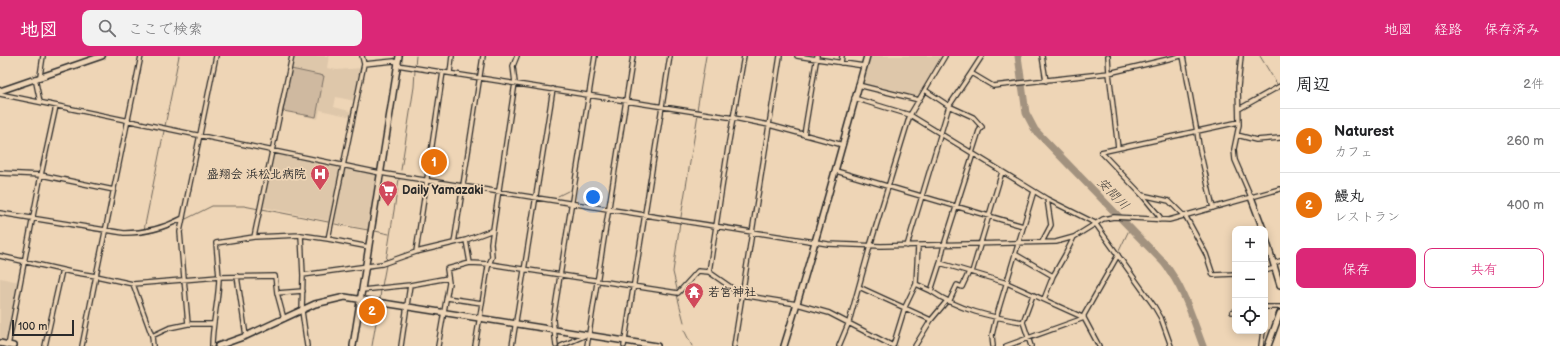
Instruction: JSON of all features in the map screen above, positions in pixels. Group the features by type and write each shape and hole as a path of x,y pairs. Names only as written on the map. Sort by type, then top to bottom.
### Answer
{"street":[{"path":"40,76 43,56"},
{"path":"0,91 40,76 102,56"},
{"path":"82,346 141,56"},
{"path":"188,324 180,232 216,56"},
{"path":"254,237 292,56"},
{"path":"328,240 364,64 362,56"},
{"path":"354,346 399,56"},
{"path":"450,73 452,56"},
{"path":"454,243 481,78 483,56"},
{"path":"475,346 479,318 492,257 491,243 515,84 513,66 517,56"},
{"path":"556,346 553,320 595,56"},
{"path":"587,346 633,56"},
{"path":"624,343 670,56"},
{"path":"709,272 729,141 744,56"},
{"path":"734,346 780,56"},
{"path":"797,56 864,66"},
{"path":"841,63 842,56"},
{"path":"784,346 816,241 843,145 854,98 867,56"},
{"path":"839,346 849,322 870,246 910,114 946,56"},
{"path":"907,246 949,106 982,56"},
{"path":"1042,56 1046,80"},
{"path":"1108,56 1118,148"},
{"path":"971,73 993,86 1109,73 1182,56 1188,56"},
{"path":"1182,56 1199,146 1213,208"},
{"path":"1241,56 1238,87 1239,122 1234,149 1235,160 1262,226"},
{"path":"804,135 816,58"},
{"path":"364,64 394,61 398,64 443,72 734,118 769,125 843,145"},
{"path":"416,252 443,72"},
{"path":"35,78 40,102"},
{"path":"858,85 919,100"},
{"path":"1239,109 1278,87"},
{"path":"512,346 552,89"},
{"path":"925,90 949,106 973,117 982,127 972,153 931,291"},
{"path":"0,94 380,173 828,244 918,246 1056,242 1074,237 1102,219 1125,218 1168,220 1280,190"},
{"path":"854,98 910,114 1047,199 1095,223 1118,254 1161,318 1171,346"},
{"path":"0,344 10,346 41,175 56,106"},
{"path":"1159,220 1160,217 1142,195 1101,152 1239,122"},
{"path":"1237,135 1256,140 1280,138"},
{"path":"836,171 1023,226"},
{"path":"915,346 931,320 948,302 957,285 962,287 970,272 1002,172"},
{"path":"0,173 41,175 114,190"},
{"path":"993,346 992,335 996,318 1034,191"},
{"path":"1142,195 1169,201 1184,215 1202,247 1213,275 1232,274"},
{"path":"1042,242 1051,225 1047,199"},
{"path":"0,213 124,233 139,233 156,230 183,218"},
{"path":"303,275 382,264 416,252 466,240 493,230"},
{"path":"212,346 213,324 219,294 216,243 254,237 300,235 369,247"},
{"path":"300,235 303,275 302,311 307,346"},
{"path":"1044,299 1053,276 1074,237"},
{"path":"466,240 470,263"},
{"path":"1268,245 1280,285"},
{"path":"438,346 449,283 447,269 470,263 525,268 678,293 698,271 709,272 742,294 797,304 829,313 893,346 905,307 916,284 918,246"},
{"path":"1015,254 1053,276"},
{"path":"1084,318 1084,315 1118,254"},
{"path":"0,256 133,284 219,277 276,276 277,292 284,319"},
{"path":"1268,270 1280,261"},
{"path":"940,263 1007,283 1084,318 1099,346"},
{"path":"45,346 62,270"},
{"path":"237,276 246,336"},
{"path":"362,290 410,285 448,278"},
{"path":"133,284 152,336 153,346"},
{"path":"916,284 931,291 948,302 996,318 1023,322"},
{"path":"401,346 410,285"},
{"path":"859,287 931,320"},
{"path":"277,292 302,291"},
{"path":"1031,346 1023,322 1033,295"},
{"path":"218,346 246,336 315,304 345,296 554,330 588,334 624,343 657,346"},
{"path":"447,298 482,303"},
{"path":"1268,308 1280,307"},
{"path":"1268,346 1280,313"},
{"path":"1006,346 1084,318"},
{"path":"152,336 169,328 188,324 213,324"},
{"path":"561,346 588,334"},
{"path":"1261,346 1263,334"}],"shaded area":[{"path":"293,56 329,56 327,68 337,70 362,68 355,101 336,97 334,107 353,112 352,117 320,110 318,119 282,111"},
{"path":"871,56 944,56 917,98 862,84"},
{"path":"291,69 324,76 316,117 283,111"},
{"name":"盛翔会 浜松北病院","path":"274,153 377,174 367,229 263,207"},
{"path":"0,278 19,282 6,342 0,341"}],"waterway":[{"path":"165,126 179,56"},
{"path":"415,66 416,56"},
{"path":"697,110 706,56"},
{"name":"安間川","path":"1018,56 1026,113 1035,130 1164,263 1177,282 1203,346"},
{"path":"1260,56 1280,89"},
{"path":"401,170 414,87 415,70"},
{"path":"681,217 698,114"},
{"path":"144,230 164,131"},
{"path":"386,261 399,179"},
{"path":"558,196 568,191"},
{"path":"186,219 212,206 244,206 259,209"},
{"path":"262,209 328,222"},
{"path":"0,215 30,220"},
{"path":"37,221 101,232"},
{"path":"677,289 673,272 680,222"},
{"path":"109,233 127,235 144,234 161,230 178,223"},
{"path":"335,224 368,230"},
{"path":"1118,253 1130,228"},
{"path":"375,231 389,234"},
{"path":"382,286 386,265"},
{"path":"380,299 381,290"},
{"path":"677,295 684,322"},
{"path":"372,346 379,305"},
{"path":"684,330 692,346"}],"place":[{"name":"Naturest","path":"434,162"},
{"name":"盛翔会 浜松北病院","path":"320,191"},
{"name":"Daily Yamazaki","path":"388,207"},
{"name":"若宮神社","path":"694,309"},
{"name":"鰻丸","path":"372,311"}]}
